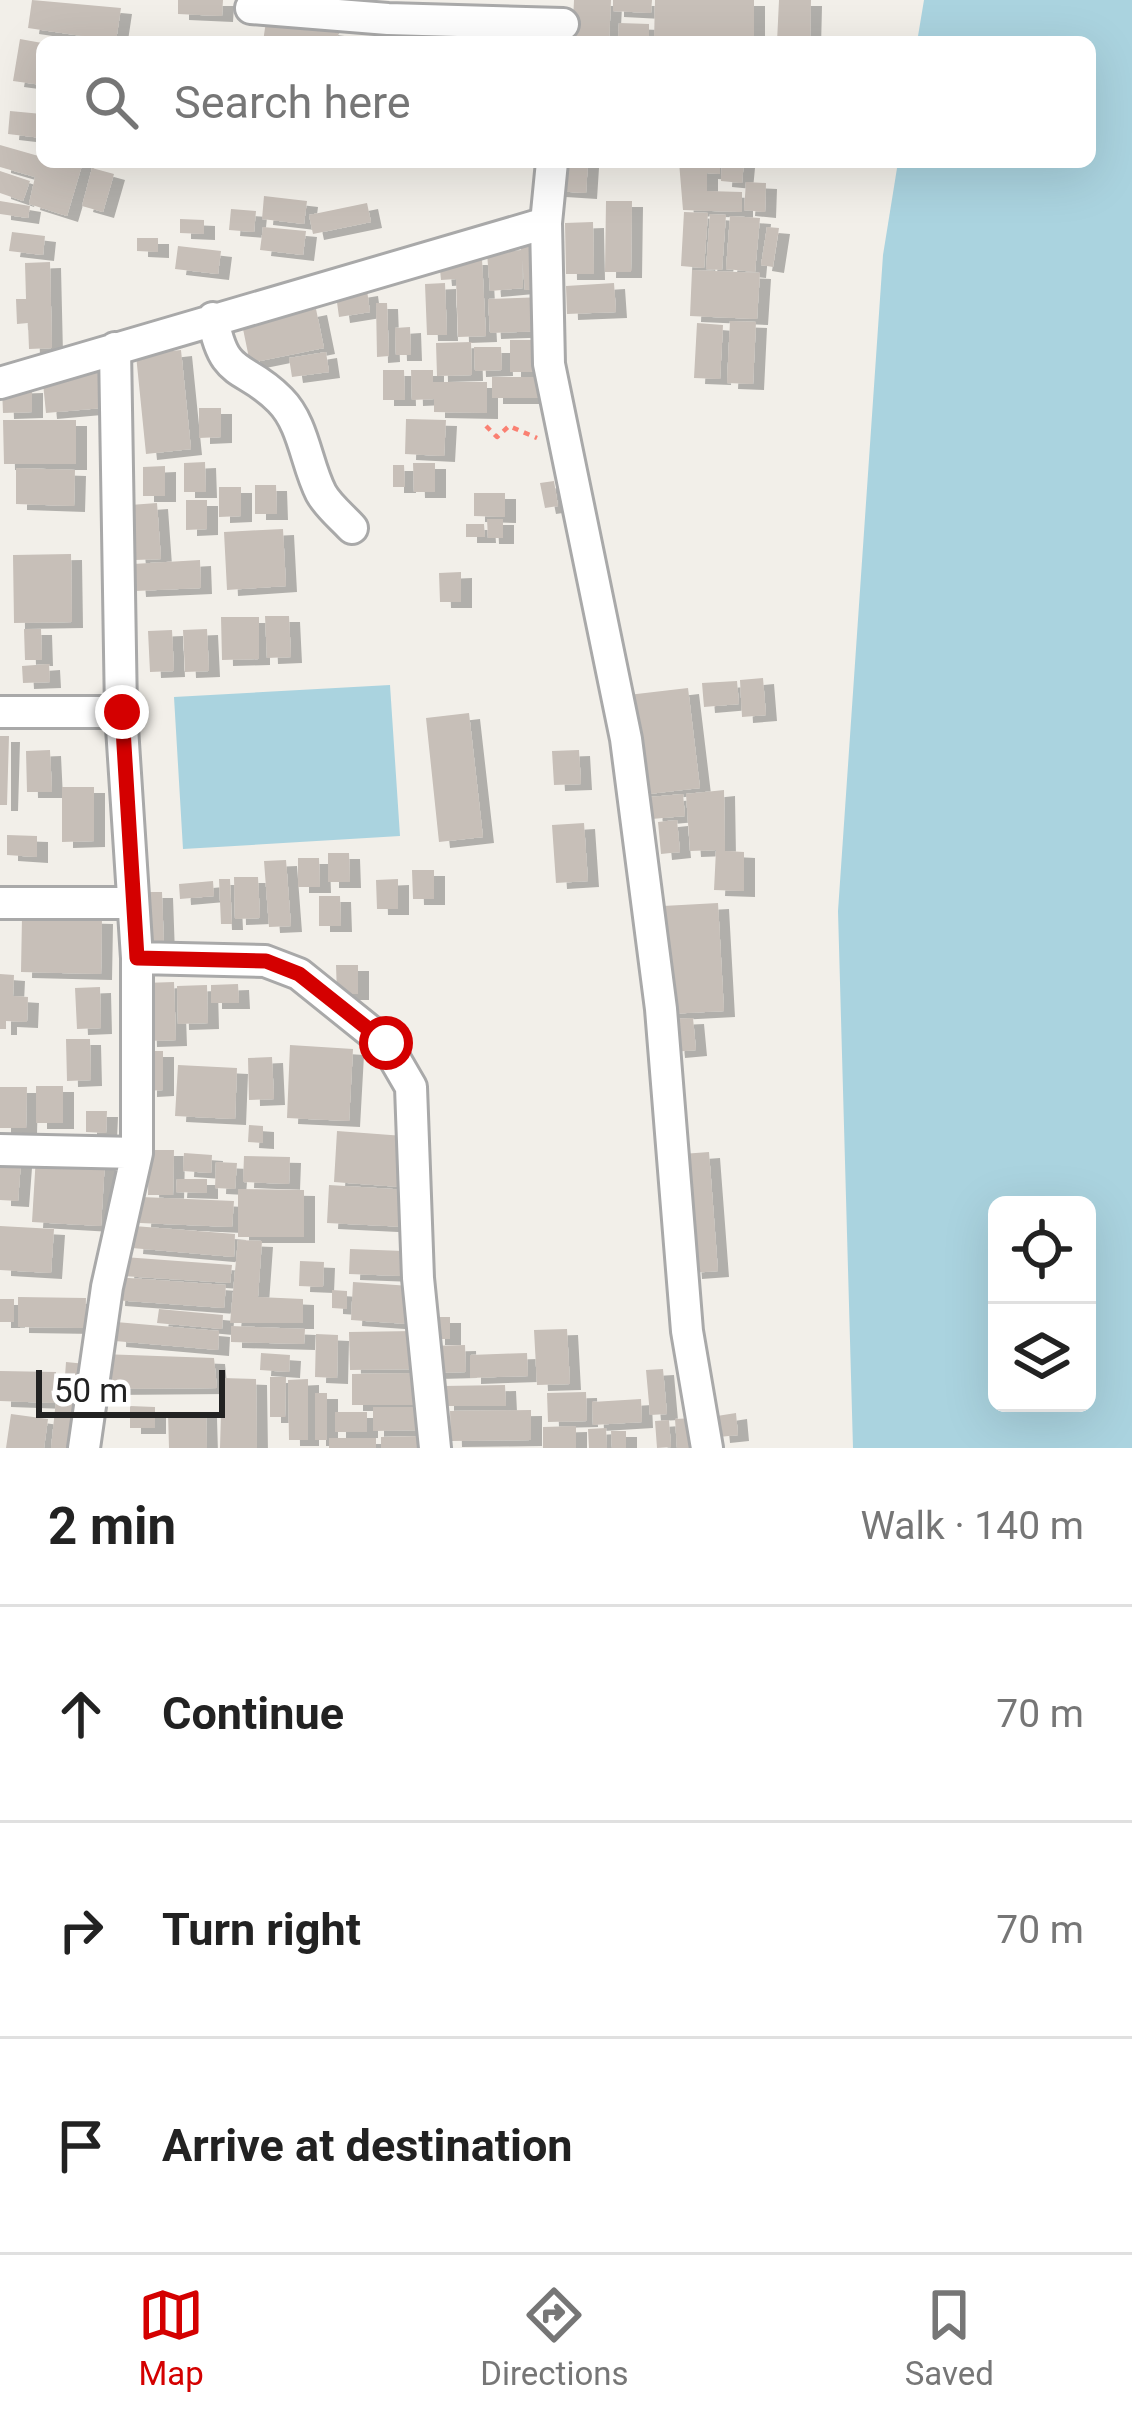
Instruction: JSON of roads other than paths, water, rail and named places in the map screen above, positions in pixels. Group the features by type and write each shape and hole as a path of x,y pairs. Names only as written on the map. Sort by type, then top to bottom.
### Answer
{"street":[{"path":"251,8 388,19 564,22"},
{"path":"551,168 546,223 549,364 626,739 661,1009 687,1331 707,1448"},
{"path":"0,383 546,223"},
{"path":"213,318 227,363 281,400 298,430 322,496 352,528"},
{"path":"85,1448 107,1287 136,1153 137,958 122,712 115,348"},
{"path":"0,712 122,712"},
{"path":"0,903 133,904"},
{"path":"137,958 266,961 299,974 386,1043 411,1087 418,1278 435,1448"},
{"path":"0,1150 136,1153"}],"water":[{"path":"924,0 1132,0 1132,1448 853,1448 838,911 883,255 897,168 1096,168 1096,36 918,36"},
{"path":"390,685 400,836 183,849 174,697"}]}
